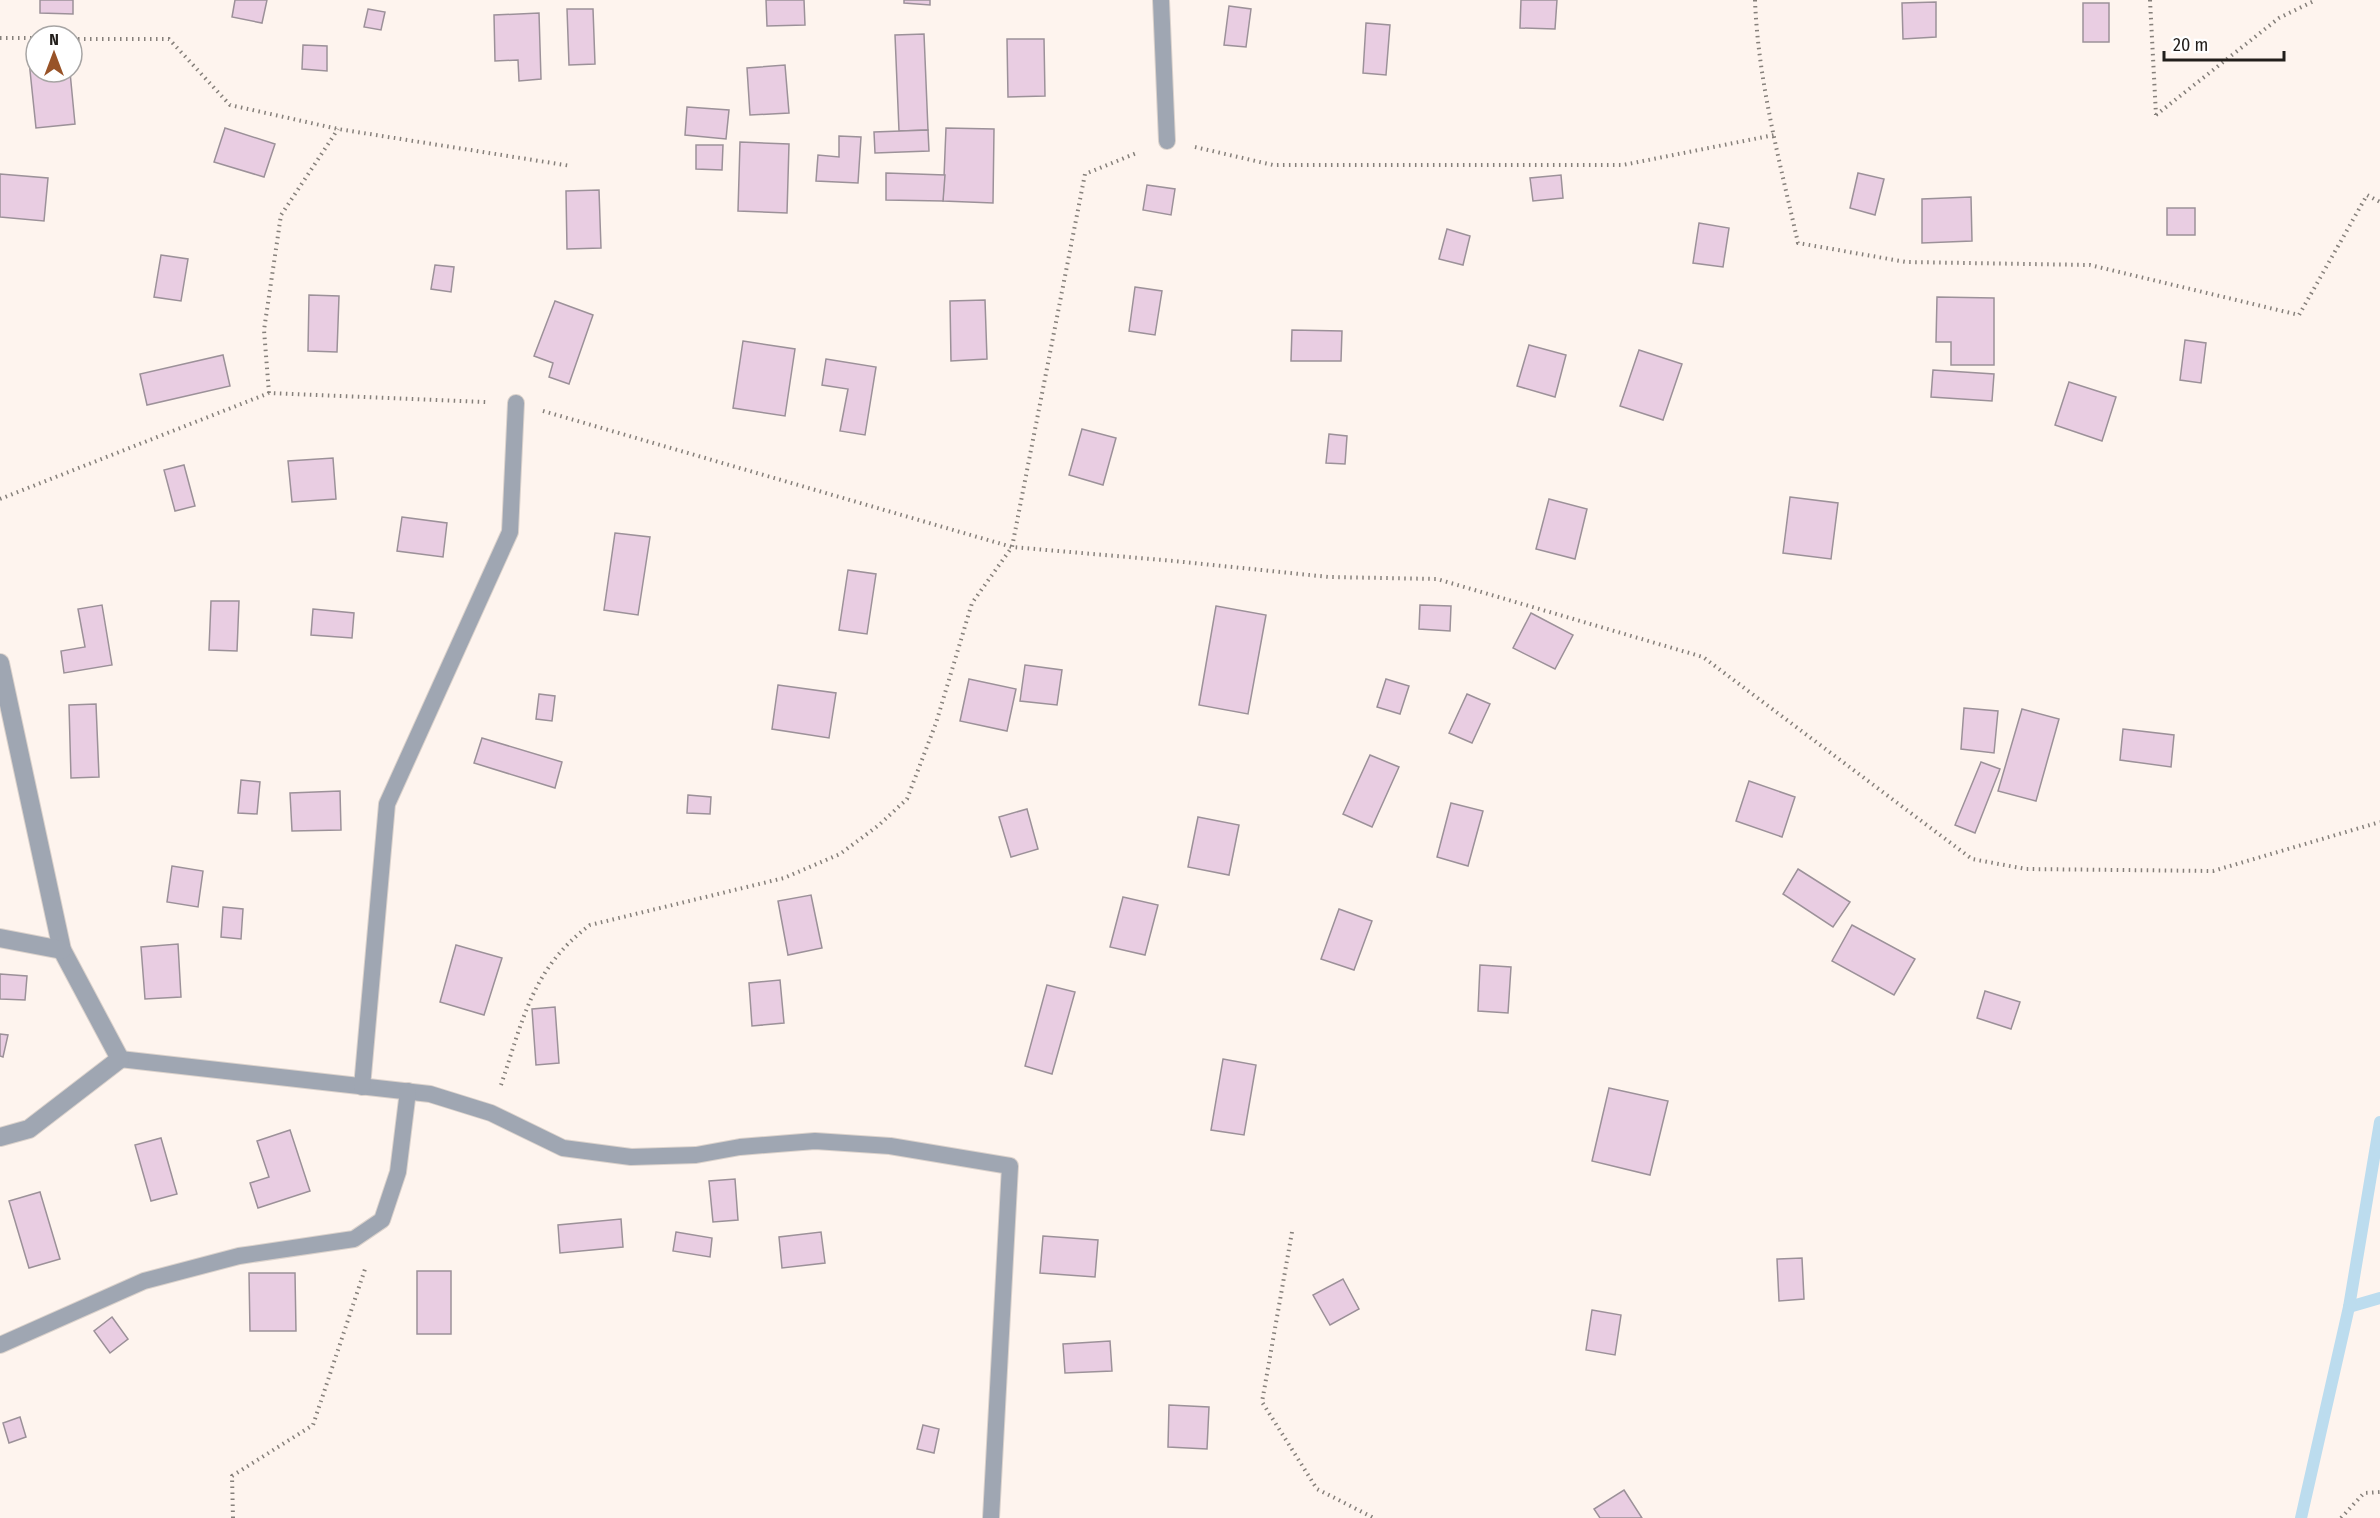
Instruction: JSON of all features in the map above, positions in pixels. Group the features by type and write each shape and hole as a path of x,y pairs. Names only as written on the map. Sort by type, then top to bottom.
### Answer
{"street":[{"path":"0,663 63,950 120,1059 29,1129 0,1137"},
{"path":"0,938 63,950"}],"lane":[{"path":"1161,0 1167,141"},
{"path":"362,1087 387,804 510,532 516,403"},
{"path":"120,1059 430,1094 491,1113 563,1148 631,1156 696,1155 740,1147 815,1141 890,1146 1010,1166 991,1518"},
{"path":"0,1345 144,1281 239,1256 354,1239 382,1220 398,1172 408,1090"}],"path":[{"path":"1755,0 1756,27 1774,135 1798,243 1906,262 2090,265 2299,315 2367,195 2380,202"},
{"path":"2150,0 2156,115 2279,18 2316,0"},
{"path":"0,38 24,38"},
{"path":"84,39 169,39 230,105 338,129 570,166"},
{"path":"269,393 264,330 281,215 338,129"},
{"path":"491,1113 534,989 551,961 576,935 590,925 784,878 840,854 879,825 907,799 936,723 972,603 1012,547 1085,174 1167,141 1273,165 1623,165 1774,135"},
{"path":"0,499 269,393 516,403 1012,547 1329,577 1437,579 1703,657 1972,859 2026,868 2213,871 2380,822"},
{"path":"1292,1232 1262,1402 1317,1489 1374,1518"},
{"path":"233,1518 232,1476 313,1425 367,1262 354,1239"},
{"path":"2341,1518 2364,1492 2380,1492"}],"building":[{"path":"40,0 73,0 73,14 40,13"},
{"path":"235,0 267,0 262,23 232,17"},
{"path":"766,0 804,0 805,25 767,26"},
{"path":"904,0 930,0 930,5 904,3"},
{"path":"1521,0 1557,0 1555,29 1520,28"},
{"path":"1936,2 1936,37 1903,39 1902,3"},
{"path":"2083,3 2109,3 2109,42 2083,42"},
{"path":"1229,6 1251,9 1246,47 1224,45"},
{"path":"368,9 385,12 381,30 364,27"},
{"path":"567,9 593,9 595,64 569,65"},
{"path":"539,13 541,79 519,81 518,60 495,61 494,15"},
{"path":"1366,23 1390,25 1386,75 1363,73"},
{"path":"924,34 928,130 899,131 895,35"},
{"path":"1007,39 1044,39 1045,96 1008,97"},
{"path":"303,45 327,46 327,71 302,69"},
{"path":"785,65 789,113 750,115 747,68"},
{"path":"31,84 71,84 75,124 36,128"},
{"path":"687,107 729,110 726,139 685,135"},
{"path":"225,128 275,144 264,177 214,162"},
{"path":"946,128 994,129 993,203 943,201"},
{"path":"928,130 929,151 875,153 874,132"},
{"path":"839,136 861,137 858,183 816,181 818,155 839,157"},
{"path":"740,142 789,144 787,213 738,211"},
{"path":"696,145 723,145 722,170 696,169"},
{"path":"886,173 945,175 943,201 886,200"},
{"path":"1858,173 1884,179 1875,215 1850,208"},
{"path":"0,174 48,178 44,221 0,217"},
{"path":"1561,175 1563,198 1533,201 1530,178"},
{"path":"1147,185 1175,189 1171,215 1143,210"},
{"path":"599,190 601,248 567,249 566,191"},
{"path":"1971,197 1972,241 1922,243 1922,199"},
{"path":"2167,208 2195,208 2195,235 2167,235"},
{"path":"1699,223 1729,228 1723,267 1693,263"},
{"path":"1447,229 1470,236 1463,265 1439,259"},
{"path":"161,255 188,259 181,301 154,297"},
{"path":"435,265 454,267 451,292 431,289"},
{"path":"1135,287 1162,291 1155,335 1129,331"},
{"path":"309,295 339,296 337,352 308,351"},
{"path":"1937,297 1994,298 1994,365 1951,365 1951,342 1936,342"},
{"path":"985,300 987,359 951,361 950,301"},
{"path":"555,301 593,315 569,384 549,377 553,363 534,356"},
{"path":"1292,330 1342,331 1341,361 1291,361"},
{"path":"2185,340 2206,343 2201,383 2180,380"},
{"path":"743,341 795,349 785,416 733,408"},
{"path":"1529,345 1566,355 1555,397 1517,386"},
{"path":"1639,350 1682,364 1663,420 1620,406"},
{"path":"223,355 230,386 147,405 140,374"},
{"path":"826,359 876,367 865,435 840,431 848,389 822,385"},
{"path":"1933,370 1994,374 1992,401 1931,397"},
{"path":"2069,382 2116,397 2102,441 2055,425"},
{"path":"1082,429 1116,438 1103,485 1069,475"},
{"path":"1329,434 1347,436 1345,464 1326,463"},
{"path":"333,458 336,499 292,502 288,461"},
{"path":"184,465 195,506 175,511 164,470"},
{"path":"1790,497 1838,503 1831,559 1783,553"},
{"path":"1549,499 1587,509 1575,559 1536,549"},
{"path":"402,517 447,523 443,557 397,551"},
{"path":"615,533 650,537 638,615 604,610"},
{"path":"848,570 876,574 867,634 839,630"},
{"path":"211,601 239,601 237,651 209,650"},
{"path":"102,605 112,665 64,673 61,651 85,647 78,609"},
{"path":"1420,605 1451,606 1450,631 1419,629"},
{"path":"1216,606 1266,615 1248,714 1199,705"},
{"path":"313,609 354,613 352,638 311,635"},
{"path":"1531,613 1573,635 1555,669 1513,648"},
{"path":"1025,665 1062,670 1057,705 1020,701"},
{"path":"969,679 1016,689 1007,731 960,721"},
{"path":"1386,679 1409,686 1400,714 1377,707"},
{"path":"778,685 836,693 829,738 772,729"},
{"path":"539,694 555,696 552,721 536,719"},
{"path":"1467,694 1490,704 1472,743 1449,733"},
{"path":"96,704 99,777 71,778 69,705"},
{"path":"1964,708 1998,711 1994,753 1961,749"},
{"path":"2022,709 2059,719 2036,801 1998,791"},
{"path":"2123,729 2174,735 2171,767 2120,760"},
{"path":"482,738 562,762 555,788 474,763"},
{"path":"1370,755 1399,767 1372,827 1343,814"},
{"path":"1981,762 2000,769 1975,833 1955,825"},
{"path":"241,780 260,782 257,814 238,813"},
{"path":"1749,781 1795,797 1782,837 1736,821"},
{"path":"340,791 341,830 292,831 290,793"},
{"path":"688,795 711,797 710,814 687,813"},
{"path":"1451,803 1483,811 1468,866 1437,857"},
{"path":"1027,809 1038,849 1011,857 999,817"},
{"path":"1198,817 1239,825 1229,875 1188,867"},
{"path":"172,866 203,871 198,907 167,902"},
{"path":"1798,869 1850,902 1833,927 1783,894"},
{"path":"811,895 822,948 788,955 778,901"},
{"path":"1123,897 1158,905 1145,955 1110,947"},
{"path":"223,907 243,909 241,939 221,937"},
{"path":"1339,909 1372,921 1354,970 1321,959"},
{"path":"1852,925 1915,959 1894,995 1832,961"},
{"path":"178,944 181,997 145,999 141,947"},
{"path":"456,945 502,958 484,1015 440,1002"},
{"path":"1480,965 1511,967 1508,1013 1478,1011"},
{"path":"0,974 27,976 25,1000 0,999"},
{"path":"780,980 784,1023 752,1026 749,983"},
{"path":"1047,985 1075,992 1052,1074 1025,1066"},
{"path":"1985,991 2020,1002 2011,1029 1977,1018"},
{"path":"555,1007 559,1063 536,1065 532,1009"},
{"path":"0,1034 8,1035 3,1057 0,1056"},
{"path":"1223,1059 1256,1065 1244,1135 1211,1130"},
{"path":"1609,1088 1668,1101 1650,1175 1592,1161"},
{"path":"290,1130 310,1191 258,1208 250,1183 269,1177 257,1141"},
{"path":"161,1138 177,1194 151,1201 135,1145"},
{"path":"735,1179 738,1220 713,1222 709,1181"},
{"path":"40,1192 60,1259 29,1268 9,1201"},
{"path":"621,1219 623,1247 560,1253 558,1225"},
{"path":"676,1232 712,1238 710,1257 673,1251"},
{"path":"821,1232 825,1263 782,1268 779,1237"},
{"path":"1043,1236 1098,1240 1095,1277 1040,1273"},
{"path":"1802,1258 1804,1299 1779,1301 1777,1259"},
{"path":"417,1271 451,1271 451,1334 417,1334"},
{"path":"249,1273 295,1273 296,1331 250,1331"},
{"path":"1343,1279 1359,1309 1330,1325 1313,1295"},
{"path":"1592,1310 1621,1315 1615,1355 1586,1350"},
{"path":"112,1317 128,1339 110,1353 94,1331"},
{"path":"1110,1341 1112,1371 1065,1373 1063,1344"},
{"path":"1169,1405 1209,1407 1207,1449 1168,1447"},
{"path":"20,1417 26,1437 9,1443 3,1423"},
{"path":"923,1425 939,1429 934,1453 917,1449"},
{"path":"1624,1490 1642,1518 1600,1518 1594,1509"}],"waterway":[{"path":"2301,1518 2349,1307 2380,1122"},
{"path":"2349,1307 2380,1298"}]}
